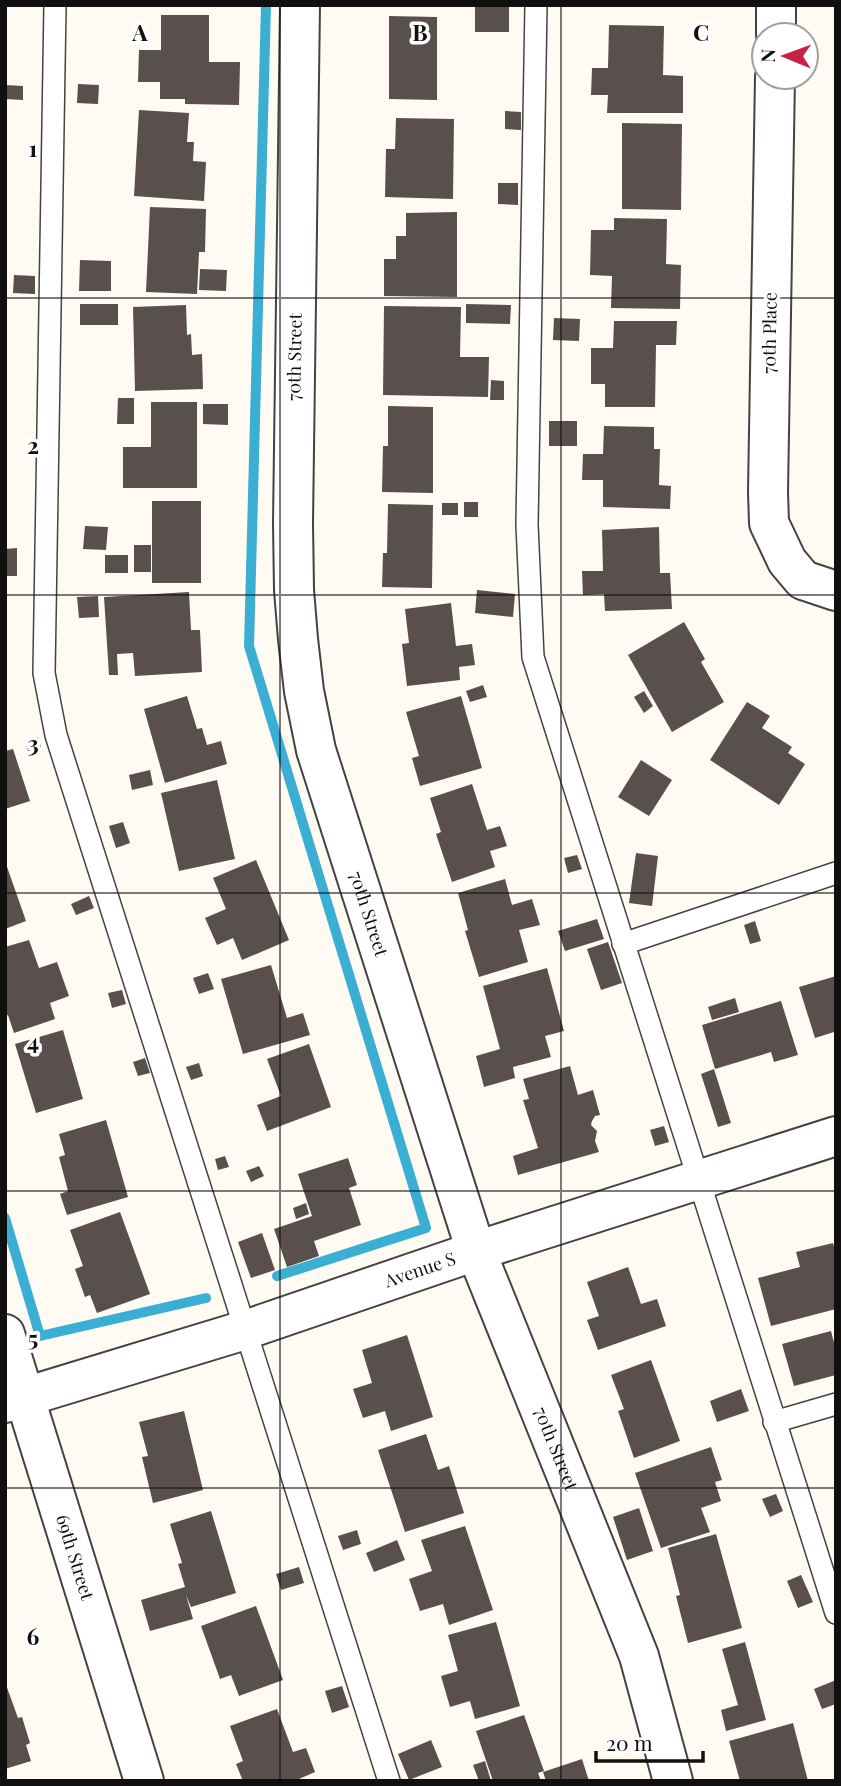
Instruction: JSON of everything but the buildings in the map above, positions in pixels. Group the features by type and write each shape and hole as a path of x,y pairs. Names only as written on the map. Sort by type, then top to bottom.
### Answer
{"street":[{"name":"70th Street","path":"300,5 294,590 304,691 316,750 476,1251 639,1656 673,1781"},
{"name":"70th Place","path":"775,91 769,523 787,561 819,586"},
{"name":"Avenue S","path":"15,1400 244,1330 476,1251 836,1136"},
{"name":"69th Street","path":"5,1335 15,1400 144,1781"}],"lane":[{"path":"55,5 44,673 56,735 389,1781"},
{"path":"536,5 527,525 533,657 836,1613"},
{"path":"623,944 836,873"},
{"path":"774,1422 836,1404"}],"waterway":[{"path":"266,5 249,646 426,1228 277,1276"},
{"path":"5,1218 40,1336 206,1298"}]}
